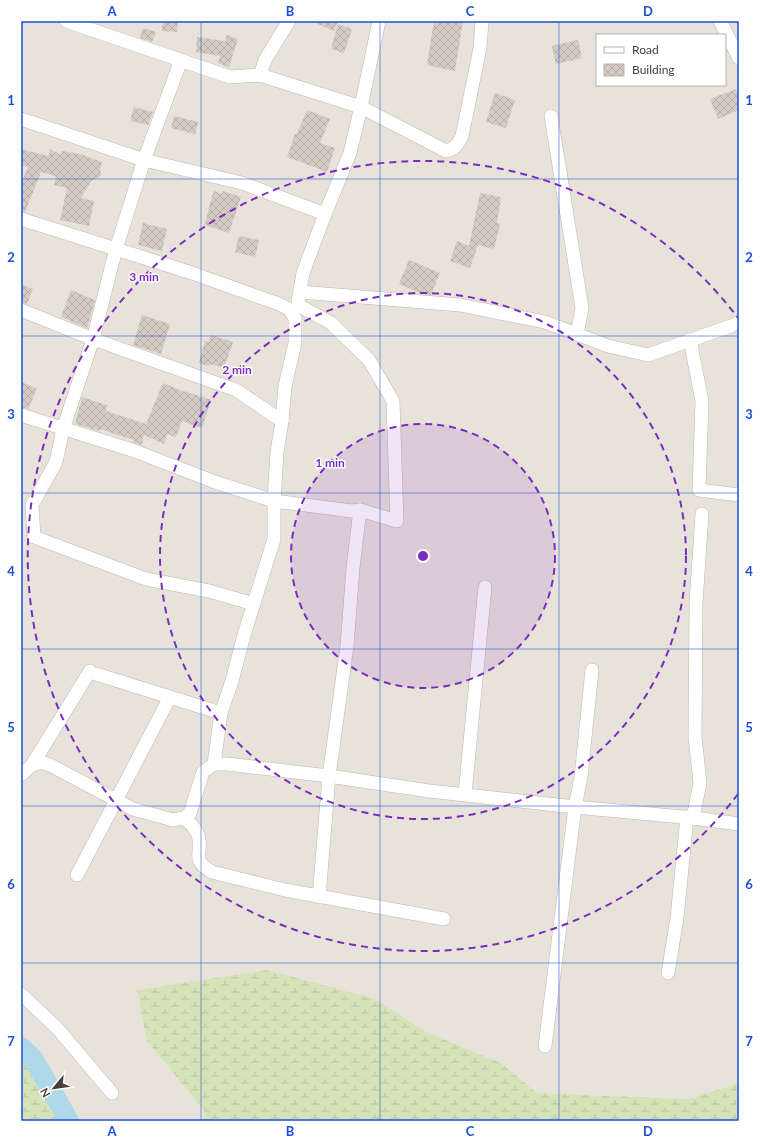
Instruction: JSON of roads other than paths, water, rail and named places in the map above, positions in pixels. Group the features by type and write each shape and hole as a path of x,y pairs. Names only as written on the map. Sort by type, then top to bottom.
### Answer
{"street":[{"path":"66,21 230,77 260,75 361,107 446,151 453,149 458,144 462,136 480,48 482,21"},
{"path":"260,75 265,60 289,21"},
{"path":"214,764 221,712 232,681 244,635 274,539 274,501 277,452 282,421 285,386 295,343 295,318 303,272 350,153 379,21"},
{"path":"720,21 739,58"},
{"path":"181,60 144,160 116,249 93,339 63,429 56,462 32,505 34,536 146,579 209,591 254,604"},
{"path":"551,116 582,308 577,334"},
{"path":"21,119 144,160 242,183 325,214"},
{"path":"21,219 192,273 279,304 289,309 295,318"},
{"path":"299,298 460,305 545,322 608,346 648,355 739,322"},
{"path":"21,415 132,450 215,482 274,501 352,511 360,510 397,521 393,401 369,360 331,323 299,298"},
{"path":"21,310 93,339 236,390 282,421"},
{"path":"690,340 702,401 698,490 739,495"},
{"path":"319,897 328,776 347,646 353,568 360,510"},
{"path":"668,974 690,818 700,783 695,737 696,611 702,514"},
{"path":"465,794 485,587"},
{"path":"545,1046 575,807 581,777 592,670"},
{"path":"21,775 32,765 93,672 221,712"},
{"path":"77,875 170,697"},
{"path":"32,765 41,762 50,765 133,809 173,820 184,818 190,813 203,772 214,764 227,764 328,776 428,791 739,824"},
{"path":"184,818 194,827 199,837 198,859 203,867 212,872 319,897 444,919"},
{"path":"21,994 58,1028 112,1092"}],"waterway":[{"path":"21,1047 33,1058 69,1121"}]}
